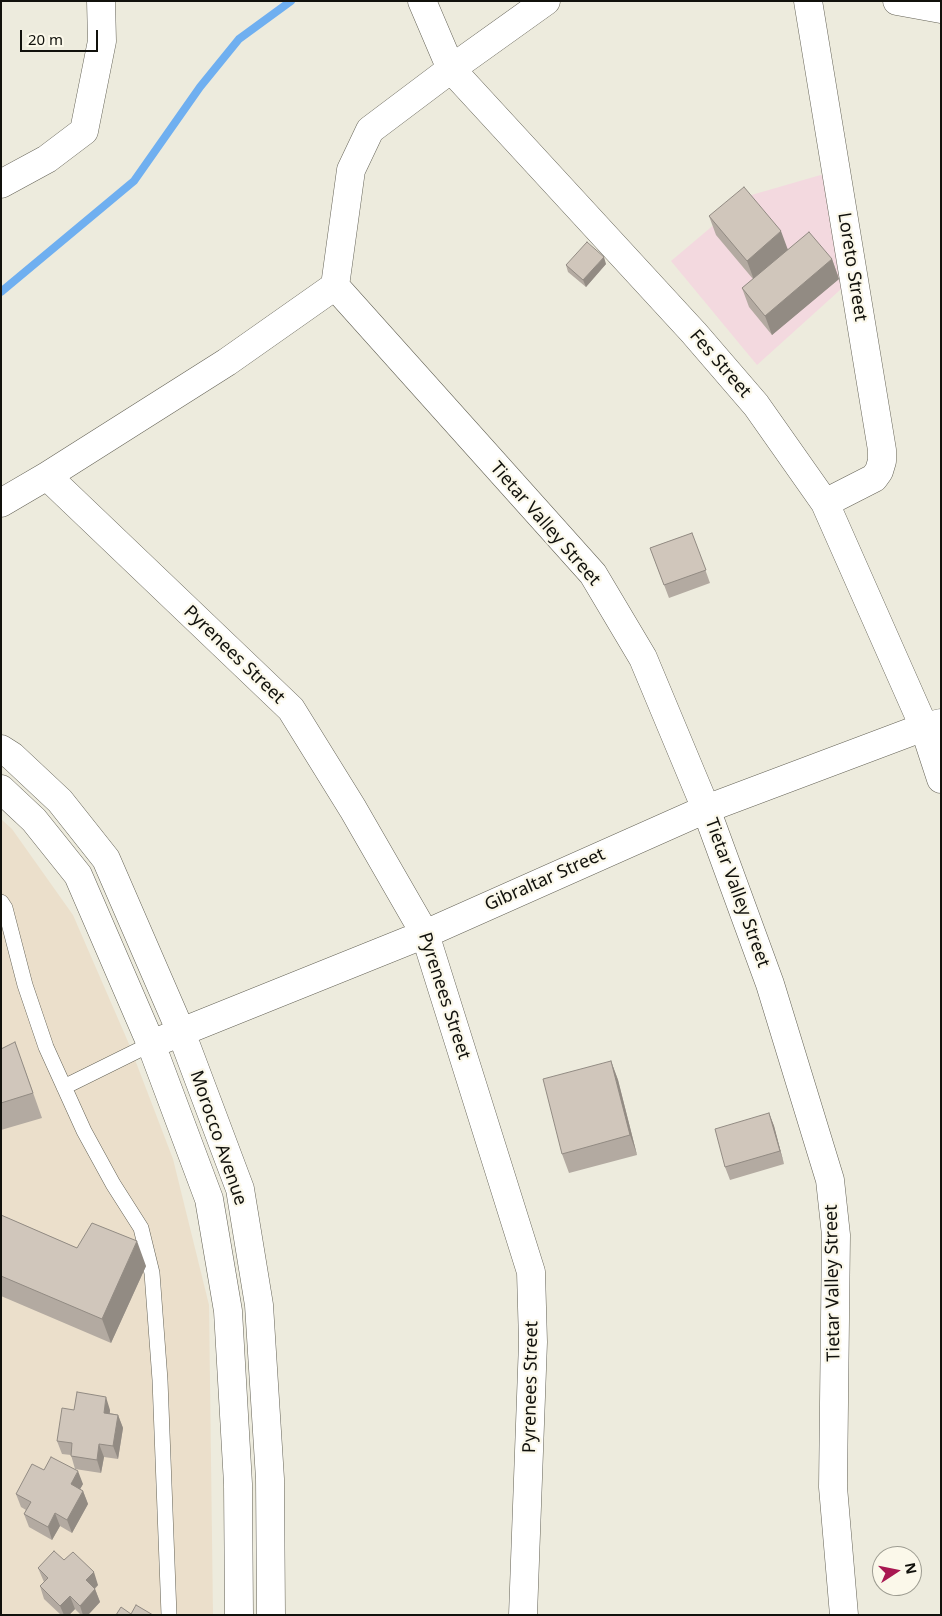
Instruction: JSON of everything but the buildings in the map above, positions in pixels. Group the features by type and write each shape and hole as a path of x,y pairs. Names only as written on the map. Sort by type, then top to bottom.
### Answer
{"street":[{"path":"1,184 47,159 84,130 102,41 101,1"},
{"name":"Fes Street","path":"422,1 451,69 725,369 756,405 825,503 932,725 941,779"},
{"path":"1,503 48,476 227,362 335,286 351,170 370,130 546,1"},
{"name":"Loreto Street","path":"808,1 882,450 882,461 879,471 874,478 825,503"},
{"path":"897,1 941,8"},
{"name":"Tietar Valley Street","path":"335,286 593,574 644,658 706,808 770,984 830,1180 836,1235 833,1487 844,1615"},
{"name":"Pyrenees Street","path":"48,476 291,709 353,809 425,934 531,1272 533,1342 523,1615"},
{"name":"Gibraltar Street","path":"151,1044 425,934 706,808 932,725"},
{"name":"Morocco Avenue","path":"1,749 12,756 60,801 106,859 181,1032 240,1189 259,1305 270,1479 271,1615"},
{"path":"1,789 34,820 78,875 151,1044 209,1199 228,1311 238,1484 239,1615"}],"lane":[{"path":"1,902 25,985 46,1047 84,1131 113,1184 141,1228 152,1273 160,1390 169,1615"},
{"path":"64,1087 151,1044"}],"shaded area":[{"path":"831,172 850,281 757,365 671,261 748,196"},
{"path":"1,819 12,829 73,915 129,1044 173,1159 209,1305 213,1615 1,1615"}],"waterway":[{"path":"1,292 134,181 200,87 239,39 291,1"}]}
